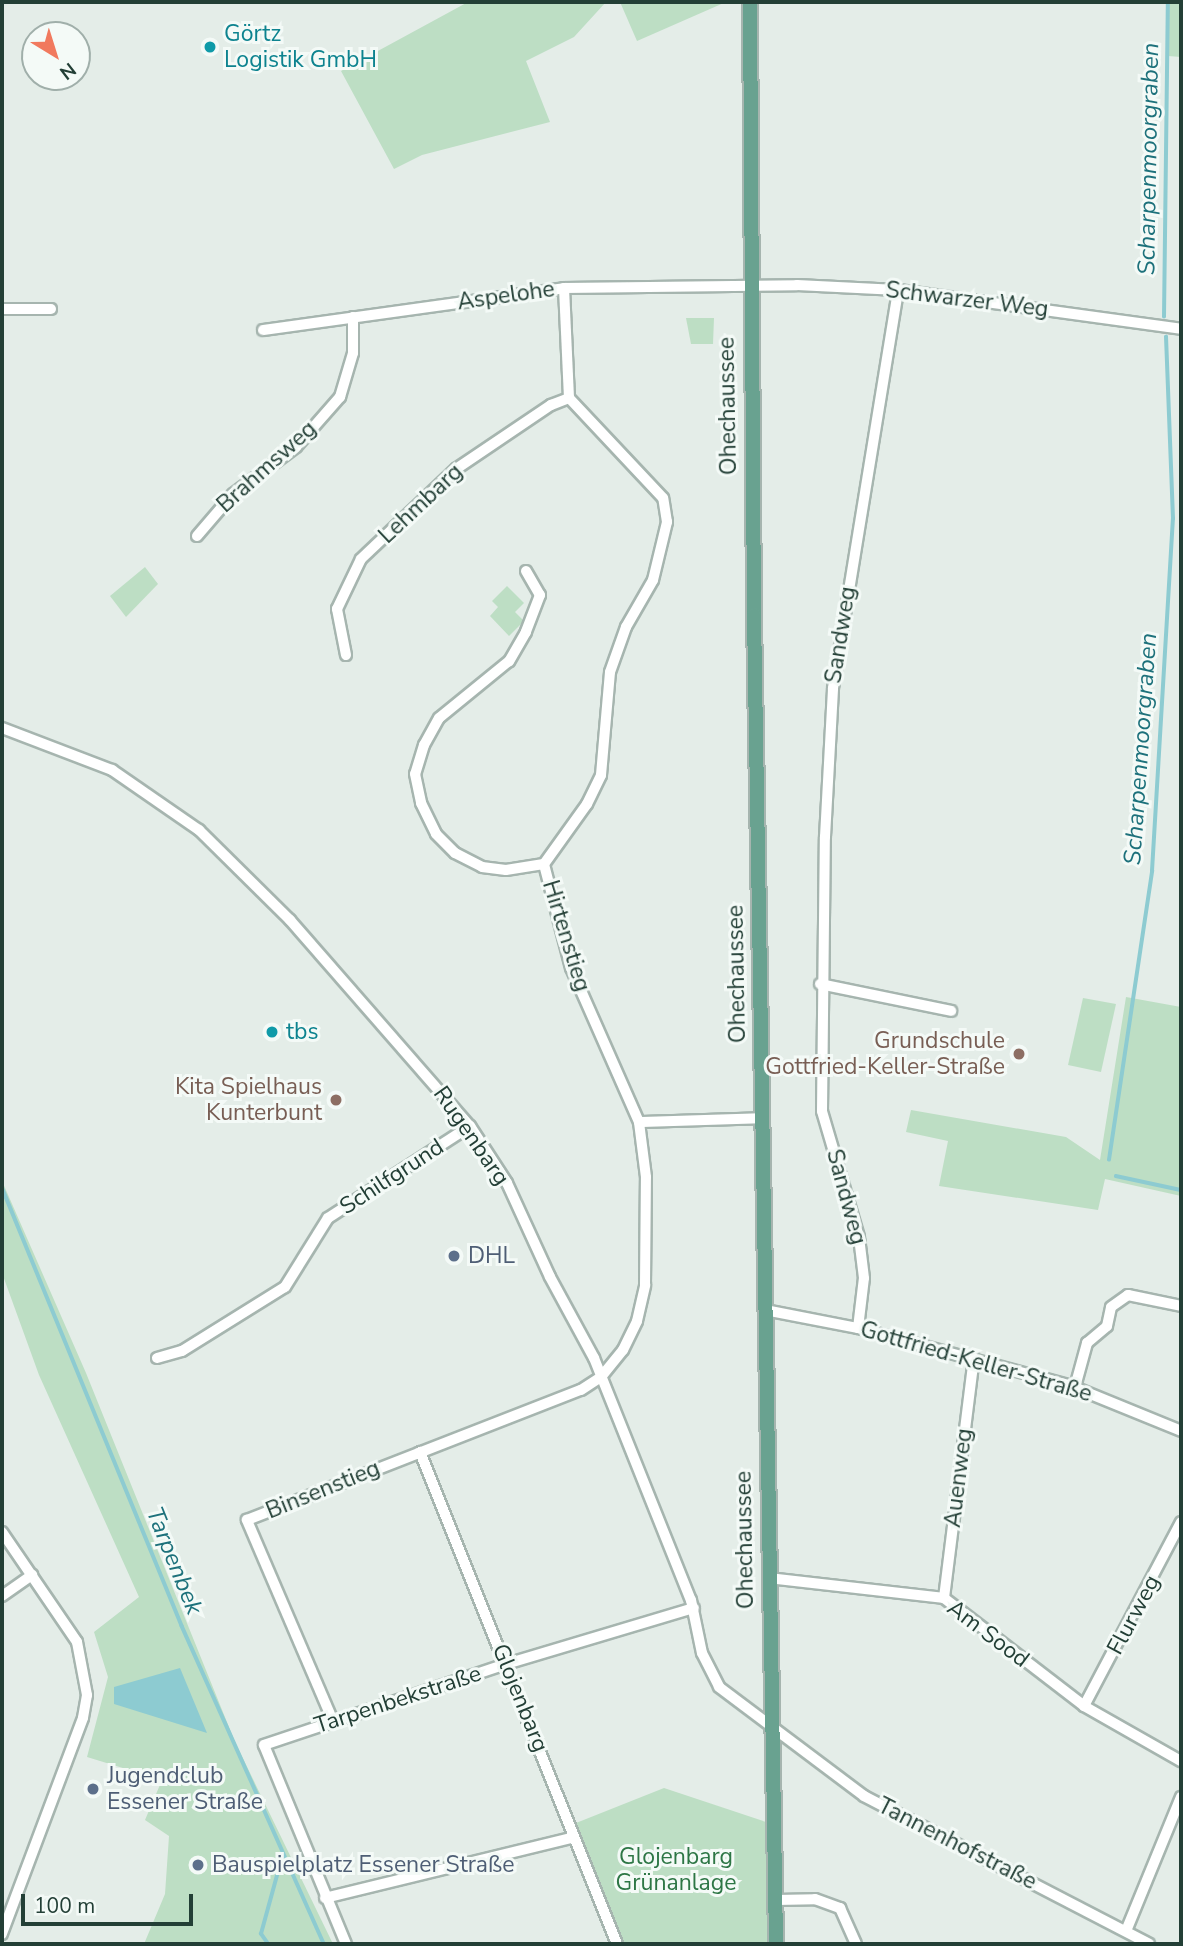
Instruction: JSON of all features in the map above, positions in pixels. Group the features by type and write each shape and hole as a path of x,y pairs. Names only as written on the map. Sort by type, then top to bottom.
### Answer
{"main road":[{"name":"Ohechaussee","path":"750,2 762,1118 776,1944"}],"street":[{"name":"Aspelohe","path":"263,330 564,288 751,286"},
{"name":"Schwarzer Weg","path":"751,286 898,290 1181,330"},
{"path":"564,288 569,398"},
{"name":"Sandweg","path":"858,1328 864,1278 859,1237 822,1111 820,984 832,688 898,290"},
{"path":"2,309 51,309"},
{"name":"Brahmsweg","path":"197,536 233,494 296,447 340,397 353,353 353,317"},
{"name":"Lehmbarg","path":"346,654 337,609 361,559 456,469 551,405 569,398"},
{"name":"Hirtenstieg","path":"569,398 663,498 667,522 653,580 626,628 610,672 601,775 587,804 544,864 571,968 639,1122 646,1177 645,1285 628,1340 601,1377"},
{"path":"526,572 540,595 526,632 509,661 439,718 424,745 415,774 421,803 436,834 454,853 482,867 506,870 544,864"},
{"name":"Rugenbarg","path":"2,728 113,770 199,830 290,920 470,1126 507,1183 601,1377 694,1608 702,1653 714,1680 773,1730"},
{"path":"820,984 951,1011"},
{"path":"639,1122 762,1118"},
{"name":"Schilfgrund","path":"157,1358 182,1351 285,1287 328,1218 470,1126"},
{"path":"1075,1387 1087,1343 1107,1326 1111,1307 1128,1295 1181,1306"},
{"name":"Gottfried-Keller-Straße","path":"765,1310 858,1328 1075,1387 1181,1431"},
{"name":"Auenweg","path":"944,1598 974,1358"},
{"name":"Binsenstieg","path":"333,1721 247,1521 580,1390 601,1377"},
{"name":"Glojenbarg","path":"419,1452 572,1823 572,1838 617,1944"},
{"name":"Flurweg","path":"1084,1706 1181,1522"},
{"path":"2,1532 77,1642 87,1695 78,1731 2,1934"},
{"path":"2,1596 32,1575"},
{"name":"Am Sood","path":"769,1578 944,1598 1084,1706 1181,1760"},
{"name":"Tarpenbekstraße","path":"325,1898 264,1745 506,1664 694,1608"},
{"name":"Tannenhofstraße","path":"773,1730 864,1796 1149,1944"},
{"path":"1126,1931 1181,1797"},
{"path":"346,1944 325,1898 572,1838"},
{"path":"776,1900 815,1899 840,1908 856,1944"}],"green space":[{"path":"468,2 606,2 574,37 526,61 550,122 422,155 394,169 341,71"},
{"path":"620,2 726,2 637,41"},
{"path":"1169,2 1181,2 1181,57 1168,56"},
{"path":"686,318 714,318 713,344 691,344"},
{"path":"145,567 158,584 126,617 110,596"},
{"path":"507,586 524,603 515,612 524,621 509,636 490,616 498,607 492,601"},
{"path":"1126,997 1181,1007 1181,1196 1105,1179 1098,1210 939,1186 948,1141 906,1132 911,1110 1066,1137 1100,1160"},
{"path":"1083,998 1116,1004 1101,1072 1068,1065"},
{"path":"2,1181 86,1373 235,1742 333,1944 144,1944 165,1894 169,1836 145,1820 162,1780 87,1757 108,1677 94,1632 139,1597 39,1375 2,1273"},
{"name":"Glojenbarg Grünanlage","path":"664,1788 769,1823 770,1944 624,1944 576,1823"}],"water":[{"path":"180,1668 207,1733 114,1704 114,1687"}],"waterway":[{"name":"Scharpenmoorgraben","path":"1164,317 1168,2"},
{"name":"Scharpenmoorgraben","path":"1109,1160 1152,871 1173,519 1166,337"},
{"name":"Scharpenmoorgraben","path":"1116,1176 1181,1190"},
{"name":"Tarpenbek","path":"2,1187 182,1626 324,1944"},
{"path":"268,1944 261,1934 282,1857"}],"place":[{"name":"Görtz Logistik GmbH","path":"210,47"},
{"name":"tbs","path":"272,1032"},
{"name":"Grundschule Gottfried-Keller-Straße","path":"1019,1054"},
{"name":"Kita Spielhaus Kunterbunt","path":"336,1100"},
{"name":"DHL","path":"454,1256"},
{"name":"Jugendclub Essener Straße","path":"93,1789"},
{"name":"Bauspielplatz Essener Straße","path":"198,1865"}]}
